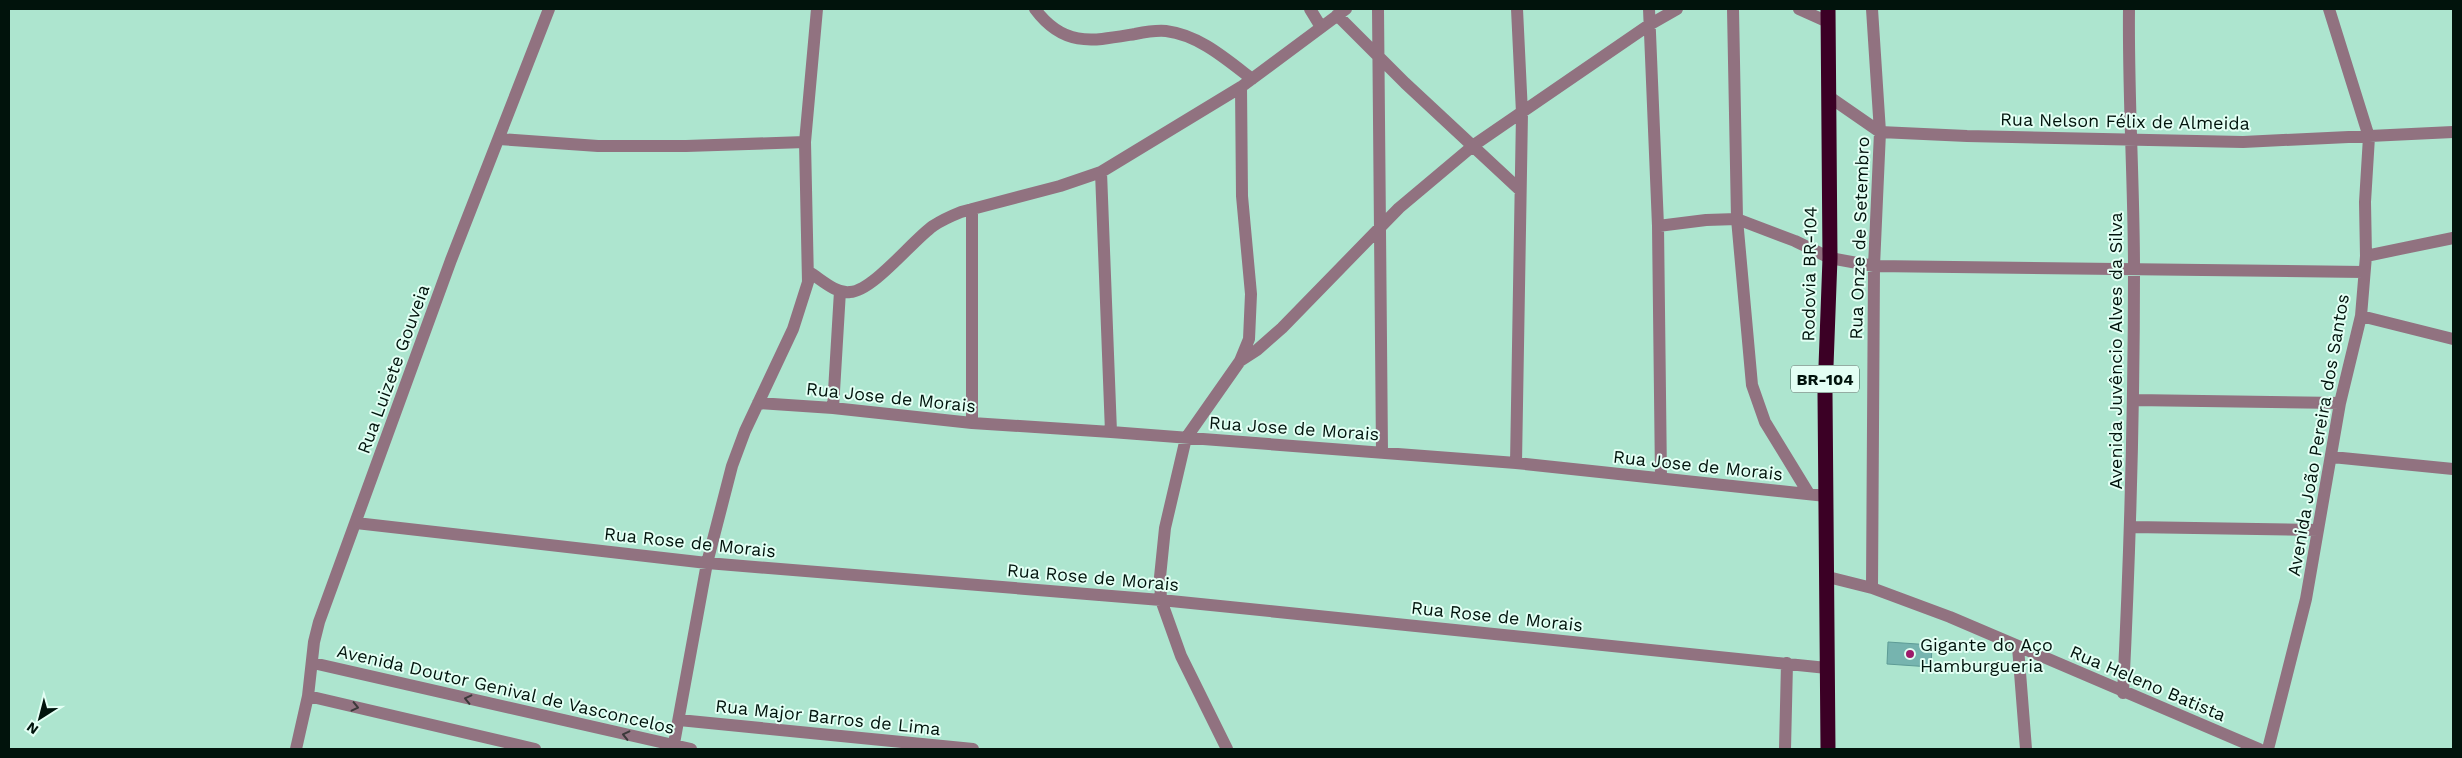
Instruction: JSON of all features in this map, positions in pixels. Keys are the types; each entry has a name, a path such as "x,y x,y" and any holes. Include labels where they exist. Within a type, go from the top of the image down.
{"highway":[{"name":"Rodovia BR-104","path":"1828,15 1830,258 1825,393 1828,749"}],"street":[{"name":"Rua Luizete Gouveia","path":"296,749 308,696 316,632 451,260 549,9"},
{"path":"674,748 707,563 732,466 758,403 801,310 810,272 804,142 816,9"},
{"path":"1035,9 1048,24 1059,32 1084,41 1153,31 1182,34 1206,45 1252,79"},
{"path":"1310,9 1321,27"},
{"path":"1378,9 1382,224 1382,452"},
{"path":"1516,463 1522,113 1517,9"},
{"path":"1649,9 1658,226 1661,478"},
{"path":"1240,361 1275,334 1382,224 1474,145 1649,25 1677,9"},
{"path":"1733,9 1737,219 1752,385 1765,422 1809,494"},
{"path":"1799,9 1828,15"},
{"name":"Rua Onze de Setembro","path":"1872,9 1880,132 1874,266 1872,588"},
{"name":"Avenida Juvêncio Alves da Silva","path":"2123,693 2132,527 2134,400 2134,268 2129,9"},
{"name":"Avenida João Pereira dos Santos","path":"2268,749 2300,623 2332,457 2340,404 2361,316 2366,256 2365,202 2369,137 2329,9"},
{"path":"810,272 840,291 849,293 858,290 883,271 934,225 946,218 972,209 1067,184 1101,172 1241,87 1342,12 1378,57 1520,190"},
{"path":"1227,749 1181,656 1161,600 1160,577 1163,536 1186,438 1240,361 1249,339 1251,312 1242,196 1241,87"},
{"path":"1828,96 1880,132"},
{"name":"Rua Nelson Félix de Almeida","path":"1880,132 1967,136 2131,138 2243,142 2453,132"},
{"path":"498,139 598,146 686,146 804,142"},
{"path":"1101,172 1110,432"},
{"path":"972,209 972,423"},
{"path":"1658,226 1706,220 1737,219 1780,235 1830,258 1874,266 2364,272"},
{"path":"2366,256 2453,238"},
{"path":"833,408 840,291"},
{"path":"2361,316 2453,339"},
{"path":"2134,400 2340,404"},
{"name":"Rua Jose de Morais","path":"758,403 833,408 972,423 1516,463 1826,496"},
{"path":"2332,457 2453,469"},
{"name":"Rua Rose de Morais","path":"356,523 707,563 1161,600 1787,662 1827,668"},
{"path":"2132,527 2318,530"},
{"name":"Rua Heleno Batista","path":"1828,577 1872,588 1950,617 2123,693 2259,749"},
{"path":"2018,647 2026,749"},
{"path":"1785,749 1787,662"},
{"name":"Avenida Doutor Genival de Vasconcelos","path":"313,663 674,748 691,749"},
{"path":"308,696 520,748 535,749"},
{"name":"Rua Major Barros de Lima","path":"679,720 973,749"}],"building":[{"name":"Gigante do Aço Hamburgueria","path":"1888,642 1932,645 1931,667 1887,664"}],"place":[{"name":"Gigante do Aço Hamburgueria","path":"1910,654"}]}
